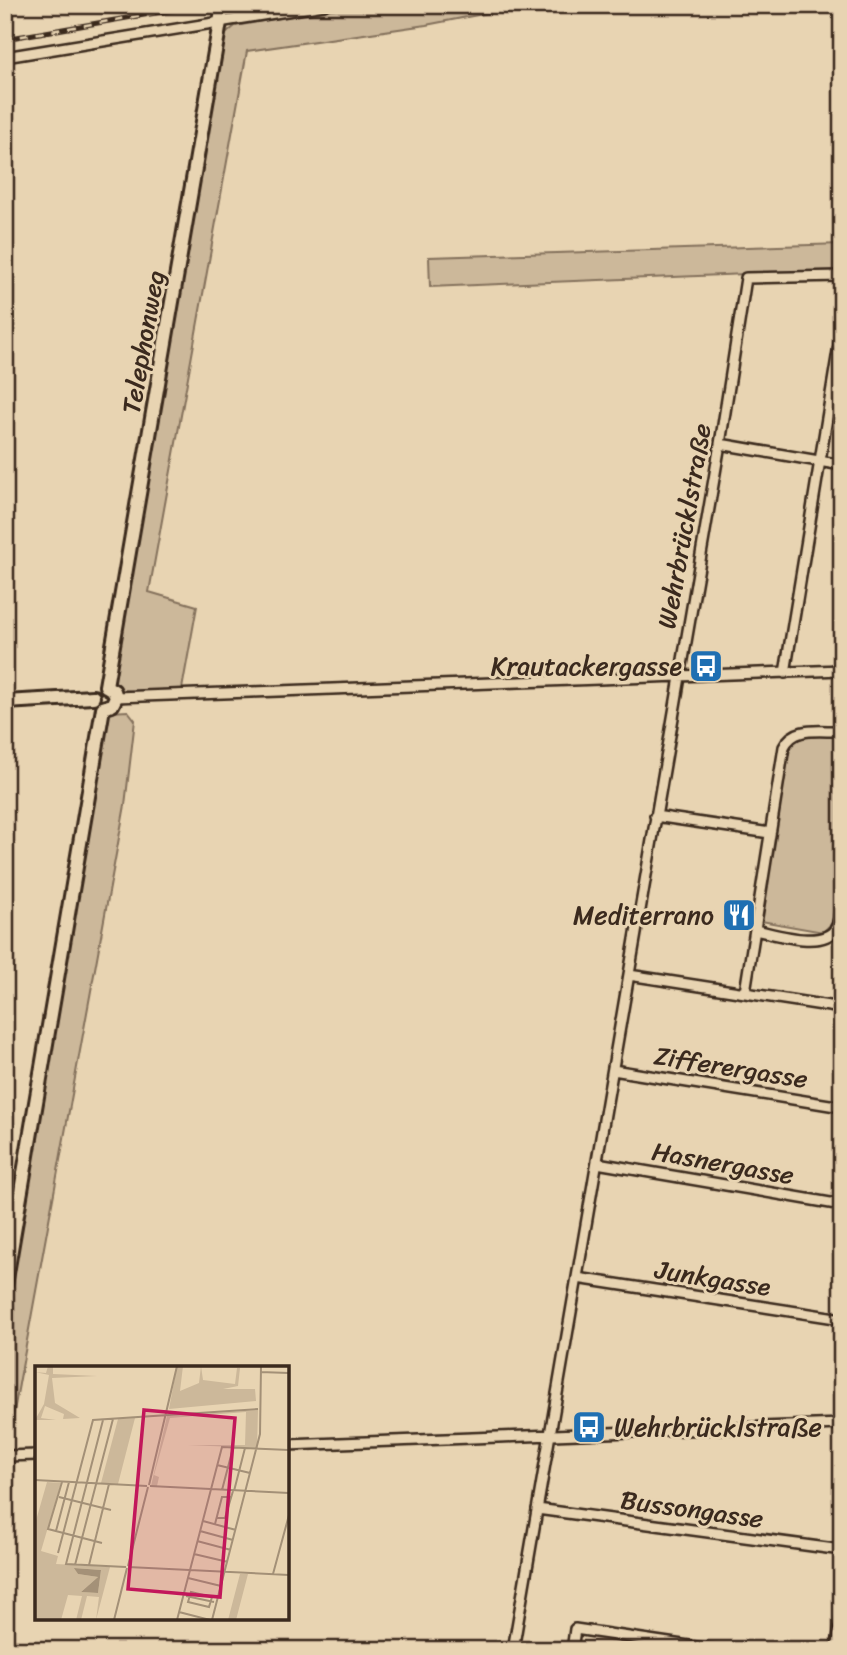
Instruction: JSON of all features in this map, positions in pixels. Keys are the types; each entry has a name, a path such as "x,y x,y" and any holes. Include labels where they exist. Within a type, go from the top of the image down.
{"street":[{"name":"Telephonweg","path":"106,685 223,5"},
{"path":"5,57 324,5"},
{"name":"Wehrbrücklstraße","path":"513,1650 720,444 746,278 842,276"},
{"path":"785,673 842,327"},
{"path":"720,444 842,466"},
{"path":"116,696 842,670"},
{"path":"106,685 116,696 112,705 103,708 96,705 93,697 95,690 106,685"},
{"path":"5,702 93,697"},
{"path":"5,1284 103,708"},
{"path":"746,992 784,747 787,740 798,732 842,731"},
{"path":"655,816 771,833"},
{"path":"755,930 816,941 835,930 842,900"},
{"path":"629,975 842,1008"},
{"name":"Zifferergasse","path":"613,1070 842,1107"},
{"name":"Hasnergasse","path":"597,1163 842,1205"},
{"name":"Junkgasse","path":"577,1279 842,1320"},
{"path":"289,1445 842,1424"},
{"path":"5,1456 35,1455"},
{"name":"Bussongasse","path":"537,1509 842,1550"},
{"path":"836,1650 842,1616"},
{"path":"572,1650 575,1629 675,1647 716,1650"}],"shaded area":[{"path":"354,5 529,5 426,25 247,51 149,592 197,606 182,689 146,692 120,690 113,682 221,38 235,26"},
{"path":"842,244 842,270 430,287 429,257"},
{"path":"128,711 135,720 125,805 8,1444 5,1444 5,1327 106,716 110,712"},
{"path":"842,735 842,865 832,923 823,932 761,921 789,746 797,736"},
{"path":"14,1460 5,1508 5,1461"}],"railway":[{"path":"5,39 202,5"}],"place":[{"name":"Krautackergasse","path":"706,666"},
{"name":"Mediterrano","path":"739,915"},
{"name":"Wehrbrücklstraße","path":"589,1427"}]}
